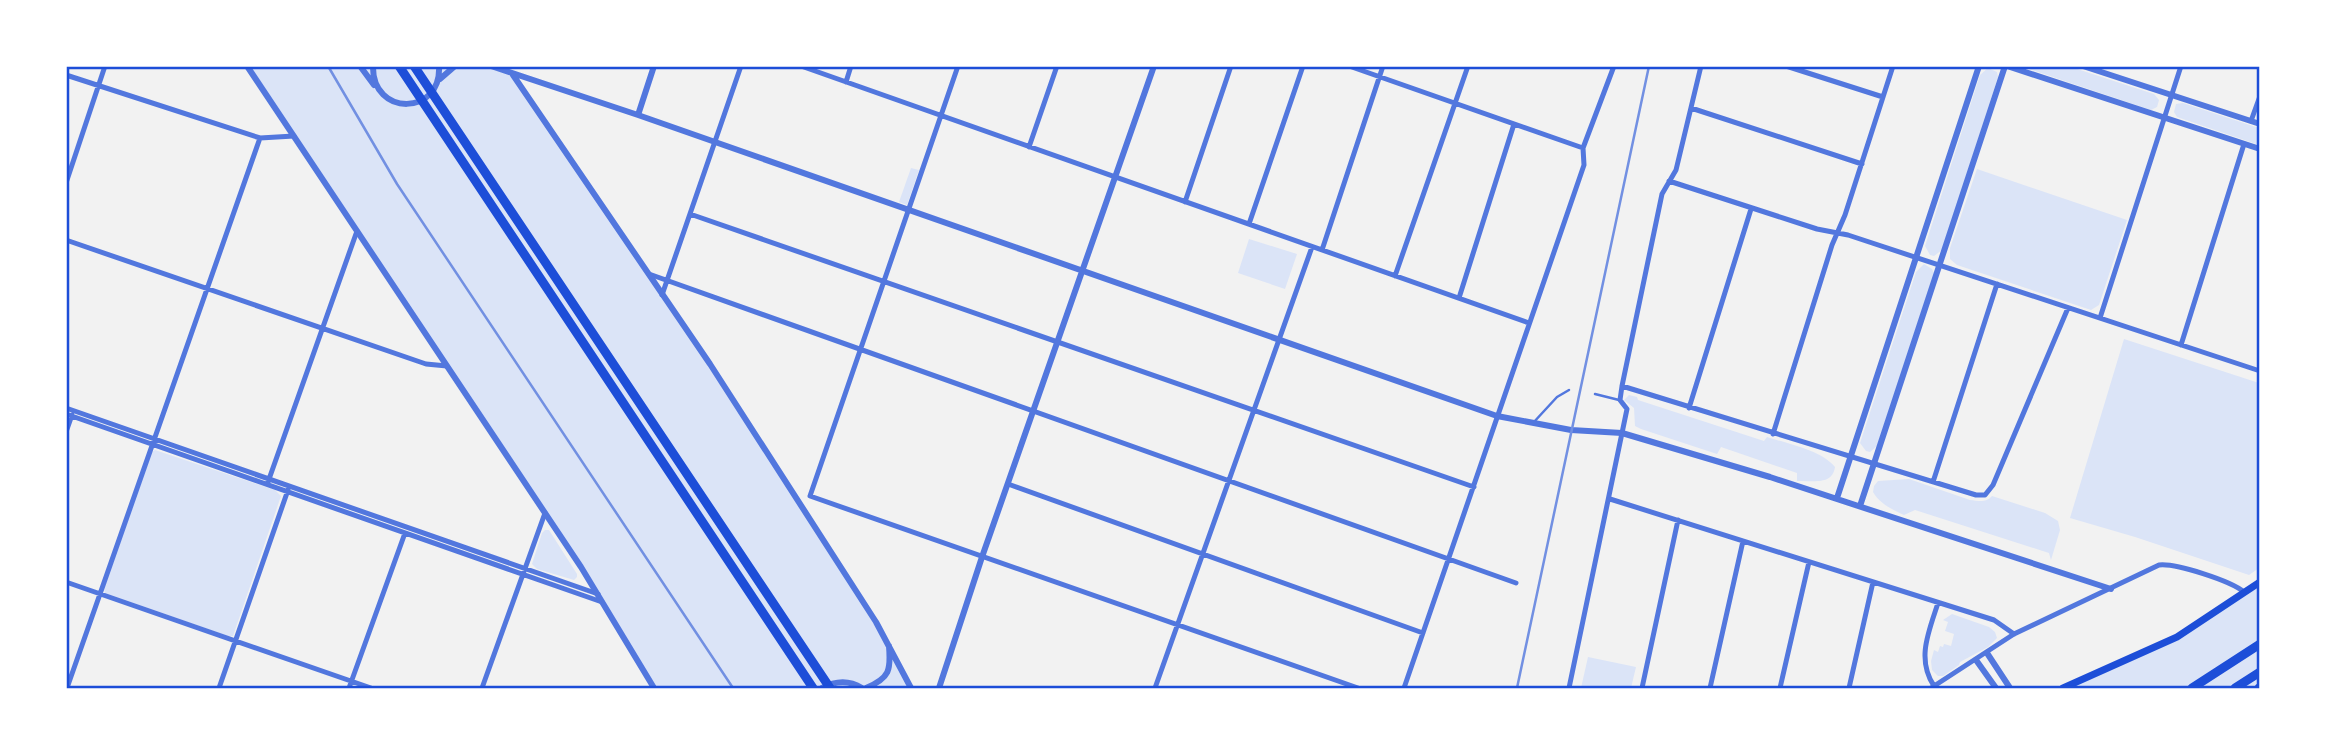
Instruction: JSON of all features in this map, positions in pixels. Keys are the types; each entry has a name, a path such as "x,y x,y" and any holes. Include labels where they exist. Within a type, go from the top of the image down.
{"highway":[{"path":"399,66 813,688"},
{"path":"414,66 827,687"},
{"path":"2240,656 2259,638"},
{"path":"2192,688 2259,644"},
{"path":"2235,688 2259,672"}],"main road":[{"path":"2063,688 2178,637 2259,582"}],"street":[{"path":"66,183 106,66"},
{"path":"247,66 545,513 598,594 654,688"},
{"path":"360,66 384,96 399,104 422,101 431,93 438,80 455,66"},
{"path":"373,66 373,79 378,89"},
{"path":"438,80 439,66"},
{"path":"491,66 1497,416 1571,430 1622,433 1837,498 2111,589"},
{"path":"638,115 654,66"},
{"path":"662,295 741,66"},
{"path":"801,66 1529,323"},
{"path":"846,82 851,66"},
{"path":"810,496 958,66"},
{"path":"1029,147 1057,66"},
{"path":"939,688 1007,484 1154,66"},
{"path":"1185,202 1231,66"},
{"path":"1249,224 1303,66"},
{"path":"1349,66 1583,148"},
{"path":"1322,250 1383,66"},
{"path":"1395,276 1468,66"},
{"path":"1404,688 1584,165 1583,148 1614,66"},
{"path":"1569,688 1627,409 1620,400 1622,386 1662,194 1676,170 1701,66"},
{"path":"1786,66 1883,97"},
{"path":"1773,434 1893,66"},
{"path":"1837,498 1979,66"},
{"path":"1860,506 2006,66 2259,149"},
{"path":"2083,66 2259,124"},
{"path":"2100,318 2181,66"},
{"path":"512,73 798,500 889,644 911,688"},
{"path":"66,75 260,138 293,136"},
{"path":"2251,121 2259,96"},
{"path":"1691,108 1862,164"},
{"path":"1459,298 1514,124"},
{"path":"67,688 260,138"},
{"path":"2181,345 2244,144"},
{"path":"1669,181 1751,209 1917,257 2259,371"},
{"path":"1689,408 1751,209"},
{"path":"690,214 1474,486"},
{"path":"268,482 357,231"},
{"path":"66,240 426,364 447,366"},
{"path":"1155,688 1312,247"},
{"path":"649,274 1516,583"},
{"path":"1933,482 1997,284"},
{"path":"1622,386 1976,495 1985,495 1993,485 2068,308"},
{"path":"66,408 71,414 406,530 603,603"},
{"path":"66,432 71,414"},
{"path":"1007,484 1423,633"},
{"path":"219,688 289,489"},
{"path":"798,500 810,496 1358,688"},
{"path":"1609,499 1994,620 2014,634"},
{"path":"482,688 545,513"},
{"path":"1642,688 1678,520"},
{"path":"350,685 406,530"},
{"path":"1710,688 1743,541"},
{"path":"1780,688 1809,562"},
{"path":"1938,603 1924,654 1926,670 1933,687 2014,634 2152,568 2166,564 2233,585 2244,593"},
{"path":"524,572 598,594"},
{"path":"66,582 236,641 350,685 371,688"},
{"path":"1849,688 1872,582"},
{"path":"827,687 841,682 864,687 882,680 890,666 889,644"},
{"path":"1987,653 2010,688"},
{"path":"1976,660 1996,688"}],"lane":[{"path":"1533,423 1557,397 1569,390"},
{"path":"1595,394 1620,400"}],"shaded area":[{"path":"491,66 511,73 710,364 876,622 911,688 654,688 598,594 247,67"},
{"path":"2023,67 2071,67 2154,94 2159,100 2157,107 2151,110"},
{"path":"1988,68 1997,72 1998,77 1942,250 1934,256 1930,255 1925,246 1980,75"},
{"path":"2183,103 2259,128 2259,145 2177,117 2174,112 2176,104"},
{"path":"911,168 919,170 907,205 899,202"},
{"path":"1977,169 2127,220 2099,305 2091,310 1957,265 1950,259 1950,248"},
{"path":"1249,239 1297,254 1285,289 1238,273"},
{"path":"1924,264 1934,273 1877,446 1870,452 1866,451 1860,443 1916,272"},
{"path":"2124,339 2259,383 2259,568 2249,575 2070,518"},
{"path":"1629,395 1764,441 1767,437 1804,448 1829,461 1835,467 1833,473 1826,480 1797,481 1797,473 1721,447 1717,454 1641,429 1635,426 1634,408 1624,400"},
{"path":"155,450 275,490 281,496 233,636 105,593 104,589 152,452"},
{"path":"1909,479 1970,500 1985,501 1992,496 2045,513 2058,521 2060,530 2051,560 2049,553 1915,510 1904,515 1883,503 1873,492 1878,481"},
{"path":"545,530 549,530 577,574 574,580 537,569 532,564"},
{"path":"2259,582 2259,688 2063,688 2177,637"},
{"path":"1952,614 1989,627 1997,638 1988,647 1960,662 1943,676 1938,676 1932,670 1931,661 1934,650 1938,652 1944,644 1951,646 1954,634 1945,631 1948,622 1943,620"},
{"path":"1588,657 1636,667 1631,688 1581,688"}],"railway":[{"path":"328,66 397,184 733,688"},
{"path":"1517,688 1649,66"}]}
